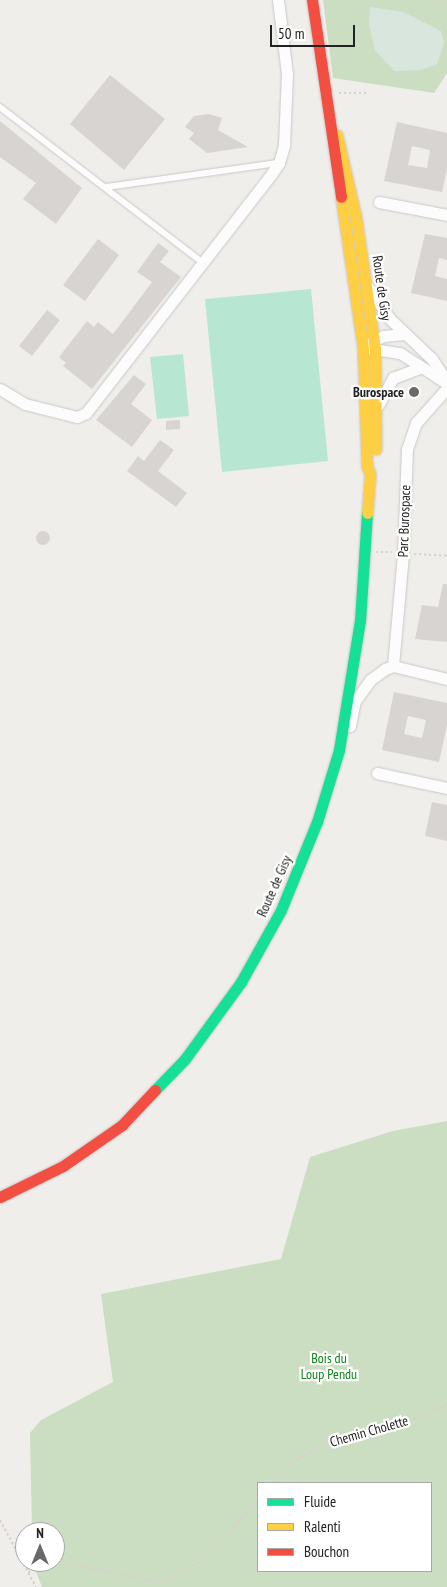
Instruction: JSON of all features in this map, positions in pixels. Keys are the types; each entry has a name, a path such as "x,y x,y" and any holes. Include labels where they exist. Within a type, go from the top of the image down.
{"street":[{"path":"0,389 25,404 77,417 86,413 279,163 284,144 287,74 278,0"},
{"name":"Route de Gisy","path":"312,0 327,93 333,156 370,346 378,408 374,467 370,474"},
{"name":"Route de Gisy","path":"0,1197 63,1166 122,1125 186,1059 241,982 281,910 328,789 339,750 360,621 370,474 367,466 370,346 367,284 351,186 329,109"},
{"path":"379,202 447,215"},
{"path":"367,284 385,314 432,359 447,383"},
{"path":"370,346 405,334"},
{"path":"370,346 400,353 447,383"},
{"path":"378,408 392,378 421,367"},
{"name":"Parc Burospace","path":"393,666 403,553 407,449 416,424 447,388"},
{"path":"328,789 343,755 355,701 374,677 393,666 447,679"},
{"path":"377,773 447,788"}],"lane":[{"path":"0,107 107,187 202,262"},
{"path":"107,187 279,163"}],"path":[{"path":"435,0 447,7"},
{"path":"327,93 366,93"},
{"name":"Chemin Cholette","path":"274,1482 296,1460 336,1438 404,1423 447,1406"},
{"path":"65,1563 162,1582 204,1560 257,1501"},
{"path":"0,1520 15,1547"},
{"path":"29,1572 36,1587"}],"green space":[{"path":"323,0 447,0 447,73 434,93 333,78"},
{"path":"311,289 328,461 222,472 205,299"},
{"path":"183,354 189,416 157,419 150,357"},
{"name":"Bois du Loup Pendu","path":"447,1121 447,1587 42,1587 36,1572 65,1572 65,1522 32,1522 30,1433 41,1420 113,1382 101,1294 281,1259 310,1157 393,1131"}],"shaded area":[{"path":"370,7 403,12 441,31 444,43 437,64 421,70 394,71 375,50 369,25"}],"building":[{"path":"110,75 165,119 124,170 70,124"},
{"path":"209,114 222,118 218,130 248,147 207,153 189,139 194,133 185,127 194,116"},
{"path":"0,121 82,188 56,224 23,199 36,183 0,157"},
{"path":"397,122 447,133 447,169 442,192 384,181","holes":["412,146 430,150 427,168 408,165"]},
{"path":"425,234 447,238 447,260 439,258 435,276 447,279 447,301 411,293"},
{"path":"98,239 119,255 85,301 63,285"},
{"path":"158,243 169,251 160,262 181,277 92,389 63,366 66,363 59,357 87,321 94,327 98,322 113,334 152,282 137,272"},
{"path":"47,310 60,320 32,356 19,346"},
{"path":"134,375 146,384 131,404 152,420 132,447 96,420"},
{"path":"180,420 180,429 166,430 166,421"},
{"path":"160,440 174,450 158,471 187,493 176,507 127,471 138,456 144,461"},
{"path":"43,531 48,533 50,538 48,543 43,545 38,543 36,538 38,533"},
{"path":"443,584 447,584 447,642 415,639 422,605 438,607"},
{"path":"394,692 447,703 447,725 439,762 382,750","holes":["408,716 426,720 422,738 404,734"]},
{"path":"432,802 447,805 447,841 425,836"}],"traffic: fast":[{"path":"155,1090 185,1059 241,982 281,910 317,822 339,750 360,621 367,513"}],"traffic: slow":[{"path":"337,135 356,217 375,349 376,449"},
{"path":"341,197 363,348 367,466 370,474 367,513"}],"traffic: jam":[{"path":"312,0 341,197"},
{"path":"0,1197 63,1166 122,1125 155,1090"}],"place":[{"name":"Burospace","path":"414,392"}]}
